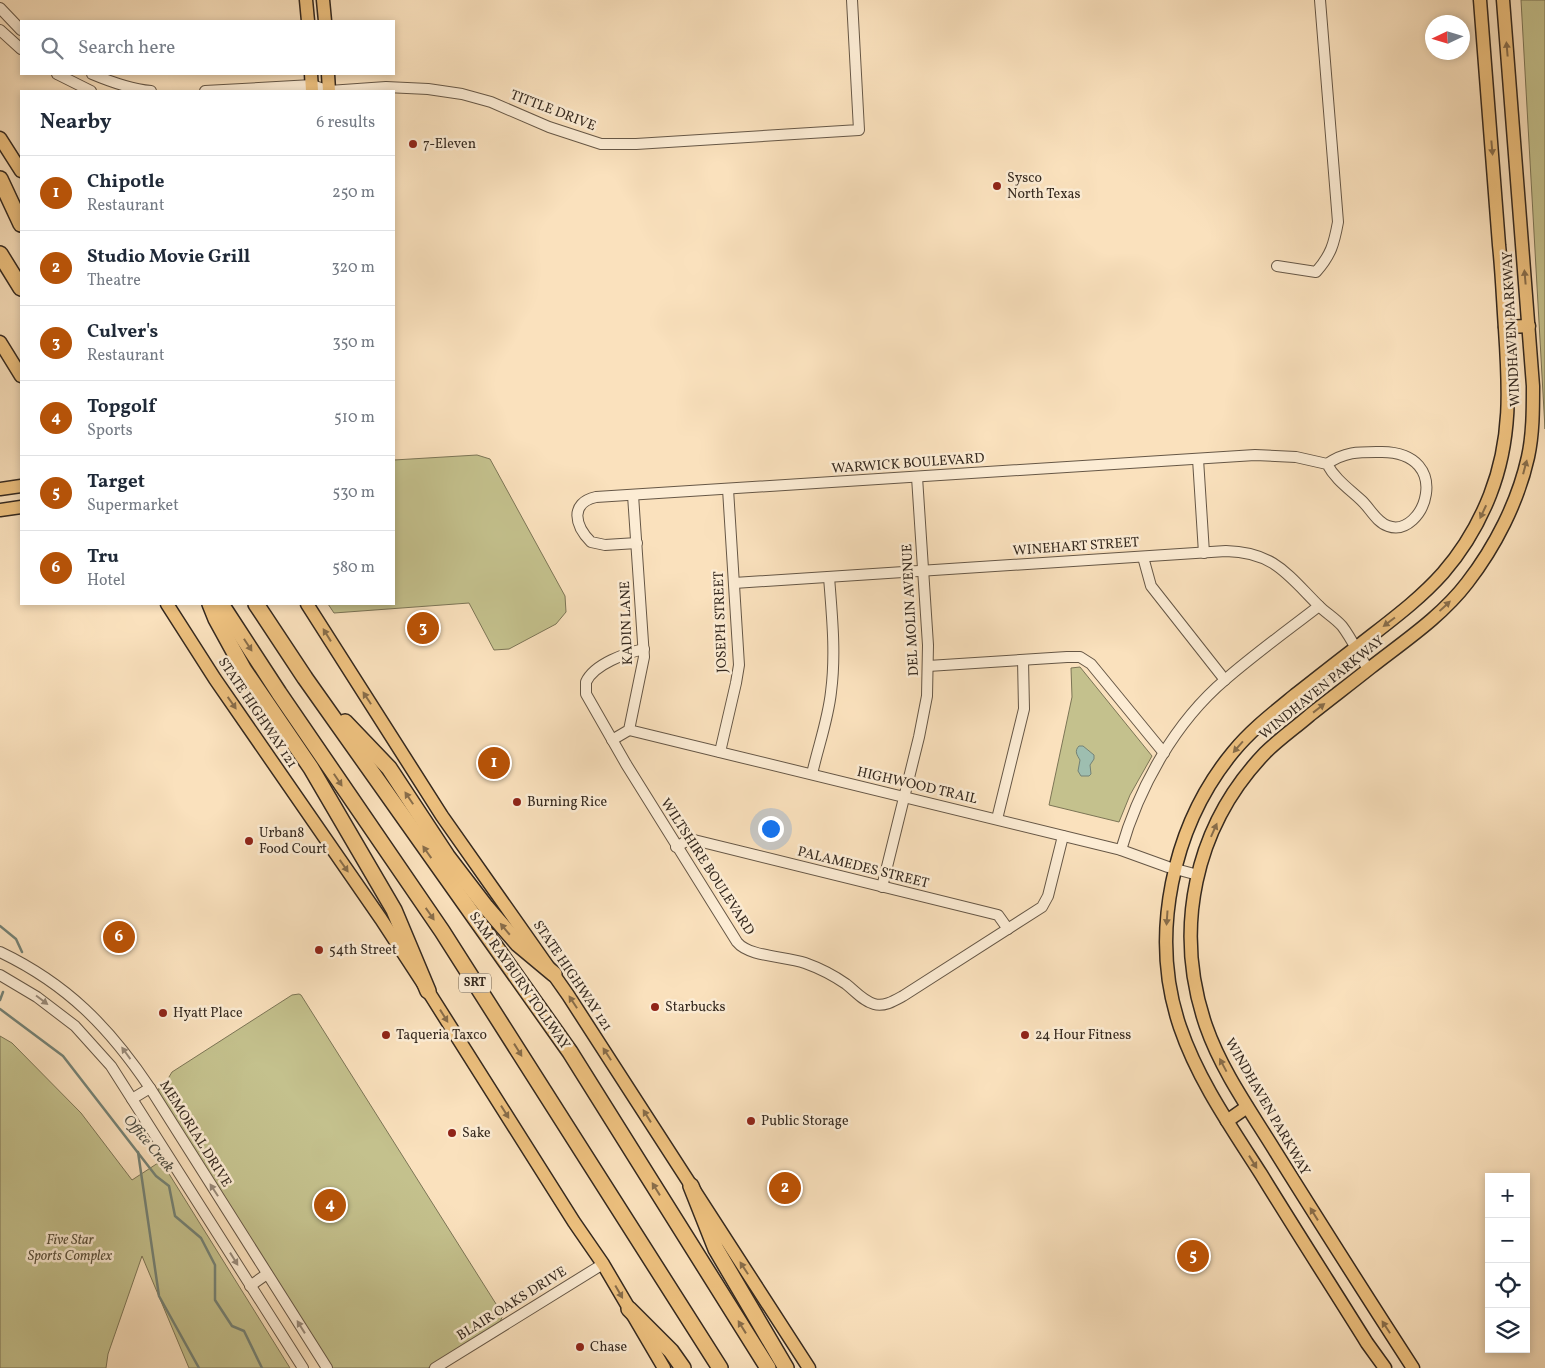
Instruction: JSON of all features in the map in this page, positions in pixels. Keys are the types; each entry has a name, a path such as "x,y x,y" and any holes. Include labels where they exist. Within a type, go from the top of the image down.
{"highway":[{"path":"0,179 20,222"},
{"path":"0,200 20,232"},
{"path":"0,254 20,286"},
{"path":"210,605 244,670 311,768 394,910 428,991"},
{"name":"SRT","path":"222,605 279,693 442,931 720,1368"},
{"name":"SAM RAYBURN TOLLWAY","path":"257,605 305,678 570,1052 768,1368"},
{"path":"305,678 389,768 447,856 499,922 518,944 554,974"},
{"path":"691,1186 716,1249 786,1368"},
{"path":"629,1309 671,1351 683,1368"}],"main road":[{"path":"306,0 308,20"},
{"path":"323,0 325,20"},
{"name":"WINDHAVEN PARKWAY","path":"1384,1368 1227,1121 1196,1065 1180,1027 1172,997 1166,926 1170,891 1175,870 1197,812 1217,774 1253,731 1355,648 1398,616 1444,572 1462,550 1483,512 1496,479 1507,427 1509,388 1480,0"},
{"name":"WINDHAVEN PARKWAY","path":"1413,1368 1247,1107 1214,1047 1205,1025 1196,993 1190,954 1191,910 1198,875 1206,849 1218,821 1233,795 1262,756 1284,736 1426,624 1468,583 1504,525 1520,485 1530,442 1533,386 1503,0"},
{"path":"328,75 329,90"},
{"path":"1488,100 1511,98"},
{"path":"0,138 20,168"},
{"path":"1505,327 1529,326"},
{"path":"0,342 20,374"},
{"path":"0,489 20,486"},
{"path":"0,510 20,507"},
{"name":"STATE HIGHWAY 121","path":"168,605 215,679 381,919 428,991 569,1214 603,1264 664,1368"},
{"name":"STATE HIGHWAY 121","path":"308,605 442,816 554,974 809,1368"},
{"path":"1227,1121 1247,1107"},
{"path":"1320,1268 1340,1255"}],"street":[{"name":"TITTLE DRIVE","path":"349,90 410,87 462,94 491,102 549,127 602,144 859,130 852,0"},
{"path":"1277,266 1316,272 1327,260 1334,244 1338,222 1320,0"},
{"path":"0,8 20,29"},
{"path":"0,30 20,48"},
{"path":"59,75 89,90"},
{"path":"94,75 136,90"},
{"path":"218,90 312,83 327,90"},
{"path":"1389,452 1402,455 1414,462 1422,471 1427,486 1425,500 1416,515 1407,524 1396,528 1387,526 1381,523 1363,502 1333,475 1327,464 1346,453 1389,452"},
{"name":"WARWICK BOULEVARD","path":"637,543 605,546 595,544 585,534 578,521 577,514 580,505 589,498 1198,458 1276,455 1296,457 1327,464"},
{"path":"1198,458 1204,553"},
{"name":"DEL MOLIN AVENUE","path":"882,886 924,711 928,666 917,477"},
{"name":"JOSEPH STREET","path":"720,752 739,664 728,489"},
{"name":"KADIN LANE","path":"628,730 644,665 634,495"},
{"name":"WINEHART STREET","path":"734,583 1242,552 1264,559 1291,576 1319,606 1340,624 1350,637 1368,669"},
{"path":"1143,557 1151,586 1225,680"},
{"path":"812,774 830,703 833,677 833,644 828,577"},
{"path":"1121,850 1139,798 1164,753 1187,720 1225,680 1319,606"},
{"name":"WILTSHIRE BOULEVARD","path":"644,649 625,653 593,672 586,680 585,687 588,697 676,847 740,947 749,952 782,957 814,967 835,978 872,1004 884,1004 896,1000 1040,909 1046,902 1062,836"},
{"path":"928,666 1075,657 1086,660 1164,753"},
{"path":"997,819 1024,709 1023,660"},
{"path":"612,740 628,730"},
{"name":"HIGHWOOD TRAIL","path":"628,730 1121,850 1175,870 1198,875"},
{"name":"PALAMEDES STREET","path":"676,847 690,839 882,886 998,915 1008,929"},
{"name":"MEMORIAL DRIVE","path":"1,954 57,985 88,1012 122,1048 150,1088 327,1368"},
{"path":"0,975 37,996 75,1026 111,1066 303,1368"},
{"path":"132,1099 150,1088"},
{"name":"BLAIR OAKS DRIVE","path":"435,1368 603,1264"},
{"path":"250,1286 267,1274"}],"green space":[{"path":"1521,0 1545,0 1545,429"},
{"path":"477,455 490,459 565,596 566,612 556,624 509,649 494,650 469,603 334,613 329,605 395,605 395,460"},
{"path":"1080,667 1152,756 1130,795 1119,822 1049,805 1072,697 1071,668"},
{"path":"299,994 503,1315 500,1322 428,1368 330,1368 158,1094 159,1088 166,1082 172,1072 292,995"},
{"name":"Five Star Sports Complex","path":"0,1036 12,1043 81,1113 132,1180 161,1161 290,1368 189,1368 142,1256 108,1354 106,1368 0,1368"}],"shaded area":[{"path":"1079,746 1083,746 1094,755 1090,765 1091,774 1089,776 1081,776 1078,771 1080,760 1076,751"}],"waterway":[{"path":"0,926 16,939 22,952"},
{"path":"0,1000 3,992"},
{"name":"Office Creek","path":"0,1009 63,1056 156,1176 169,1186 175,1216 201,1238 215,1265 215,1300 232,1326 244,1331 262,1368"},
{"path":"138,1152 159,1296 199,1368"}],"place":[{"name":"7-Eleven","path":"413,144"},
{"name":"Sysco North Texas","path":"997,186"},
{"name":"Culver's","path":"423,628"},
{"name":"Chipotle","path":"494,763"},
{"name":"Burning Rice","path":"517,802"},
{"name":"Urban8 Food Court","path":"249,841"},
{"name":"Tru","path":"119,937"},
{"name":"54th Street","path":"319,950"},
{"name":"Starbucks","path":"655,1007"},
{"name":"Hyatt Place","path":"163,1013"},
{"name":"Taqueria Taxco","path":"386,1035"},
{"name":"24 Hour Fitness","path":"1025,1035"},
{"name":"Public Storage","path":"751,1121"},
{"name":"Sake","path":"452,1133"},
{"name":"Studio Movie Grill","path":"785,1188"},
{"name":"Topgolf","path":"330,1205"},
{"name":"Target","path":"1193,1256"},
{"name":"Chase","path":"580,1347"}]}
